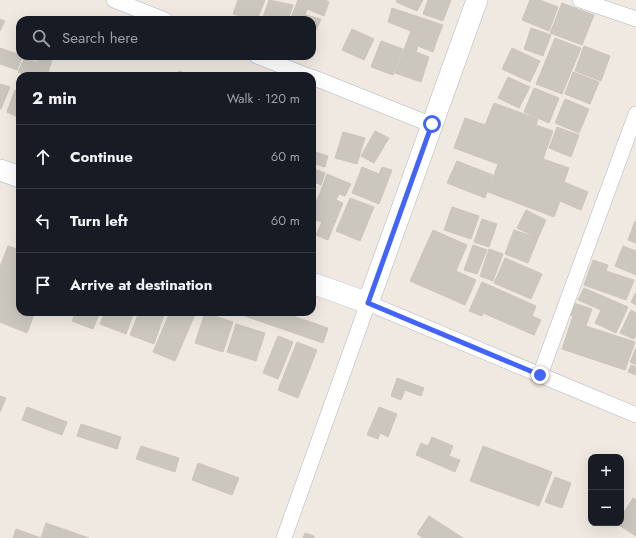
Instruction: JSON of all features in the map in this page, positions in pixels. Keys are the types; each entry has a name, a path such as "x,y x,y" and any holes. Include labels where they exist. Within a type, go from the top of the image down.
{"street":[{"path":"115,0 156,16"},
{"path":"284,538 477,0"},
{"path":"580,0 636,19"},
{"path":"267,60 298,72"},
{"path":"316,79 432,124"},
{"path":"540,375 636,114"},
{"path":"0,170 16,176"},
{"path":"316,284 368,303 636,416"}],"building":[{"path":"238,0 265,0 259,16 241,16 233,14"},
{"path":"269,0 293,5 289,16 263,16"},
{"path":"298,0 325,0 329,2 324,16 307,9 305,15 309,16 292,16"},
{"path":"397,0 423,0 417,11 396,2"},
{"path":"428,0 451,0 443,21 423,14"},
{"path":"530,0 540,0 558,7 549,31 522,20"},
{"path":"562,3 594,15 582,45 550,33"},
{"path":"392,8 416,16 411,31 388,22"},
{"path":"416,16 443,25 437,40 411,31"},
{"path":"316,18 321,19 316,30"},
{"path":"0,19 5,21 0,31"},
{"path":"531,28 551,35 543,56 524,49"},
{"path":"352,29 374,39 364,60 342,50"},
{"path":"411,31 437,40 433,52 418,46 416,52 429,57 421,82 395,73"},
{"path":"555,38 581,48 562,94 536,84"},
{"path":"381,41 403,49 393,75 371,67"},
{"path":"584,46 610,56 601,81 575,71"},
{"path":"0,48 16,54 16,60 21,60 17,70 0,64"},
{"path":"512,48 540,61 530,82 502,69"},
{"path":"24,60 39,62 35,60 52,60 48,72 18,72"},
{"path":"573,72 599,82 590,104 565,94"},
{"path":"508,77 530,87 519,108 498,98"},
{"path":"0,84 10,87 1,109 0,109"},
{"path":"534,88 559,98 549,123 524,112"},
{"path":"15,90 16,116 7,112"},
{"path":"565,99 589,109 579,133 555,123"},
{"path":"494,103 538,119 536,125 553,131 543,159 569,168 564,182 588,192 581,210 560,201 554,217 488,192 498,164 454,148 465,118 485,125"},
{"path":"557,127 579,135 571,157 549,148"},
{"path":"375,131 389,138 374,163 361,156"},
{"path":"343,132 365,138 357,164 335,158"},
{"path":"316,152 328,156 325,167 316,164"},
{"path":"457,161 493,175 485,198 447,183"},
{"path":"362,167 379,174 382,167 392,170 379,204 352,193"},
{"path":"316,170 325,173 321,185 316,183"},
{"path":"327,174 351,184 345,196 339,194 336,200 320,193"},
{"path":"320,193 343,203 328,240 316,235 322,222 316,220 316,202"},
{"path":"350,198 374,207 360,241 336,231"},
{"path":"452,207 479,216 471,239 444,230"},
{"path":"526,210 546,220 538,238 517,228"},
{"path":"482,219 497,224 489,247 474,242"},
{"path":"635,221 636,222 636,243 628,240"},
{"path":"433,230 467,245 456,271 476,280 465,305 410,281"},
{"path":"514,230 538,238 528,263 505,254"},
{"path":"473,245 487,250 477,274 464,270"},
{"path":"8,246 16,249 16,316 33,316 27,333 0,322 0,267"},
{"path":"623,246 636,251 636,275 615,266"},
{"path":"489,249 503,254 493,281 480,276"},
{"path":"505,258 542,274 531,299 494,283"},
{"path":"593,260 608,265 606,271 634,280 626,300 584,285"},
{"path":"482,282 536,306 532,316 541,320 534,335 483,313 482,316 469,311"},
{"path":"584,288 628,307 616,333 595,323 601,310 578,300"},
{"path":"636,292 636,305 631,302"},
{"path":"574,303 592,309 586,326 635,342 625,370 562,349 573,316 570,315"},
{"path":"631,310 636,313 636,335 634,339 620,333"},
{"path":"74,316 98,316 93,329 72,321"},
{"path":"103,316 133,316 126,334 100,324"},
{"path":"137,316 164,316 154,344 130,335"},
{"path":"168,316 194,316 175,361 153,352"},
{"path":"204,316 214,316 233,322 223,352 195,343"},
{"path":"245,316 293,316 328,328 323,343"},
{"path":"236,324 265,333 256,361 227,352"},
{"path":"278,336 293,342 278,379 263,373"},
{"path":"297,342 317,350 298,398 278,390"},
{"path":"636,348 636,365 630,362"},
{"path":"631,365 636,367 636,375 628,372"},
{"path":"397,378 424,388 421,396 405,390 401,400 391,396"},
{"path":"0,396 6,398 0,412"},
{"path":"27,407 67,422 62,435 22,420"},
{"path":"379,407 397,414 388,437 380,433 378,439 367,435"},
{"path":"81,424 121,437 117,449 77,436"},
{"path":"432,437 453,446 449,456 460,460 455,472 416,455 421,443 428,446"},
{"path":"141,446 179,458 175,472 136,459"},
{"path":"483,446 552,472 539,506 470,481"},
{"path":"198,463 239,478 232,495 192,480"},
{"path":"555,477 571,483 562,508 545,502"},
{"path":"633,498 636,500 636,536 620,526 624,526 624,512"},
{"path":"429,516 463,538 423,538 417,534"},
{"path":"46,523 89,538 41,538"},
{"path":"16,529 41,538 13,538"},
{"path":"305,533 314,536 314,538 303,538"}],"route":[{"path":"432,124 368,303 540,375"}]}
